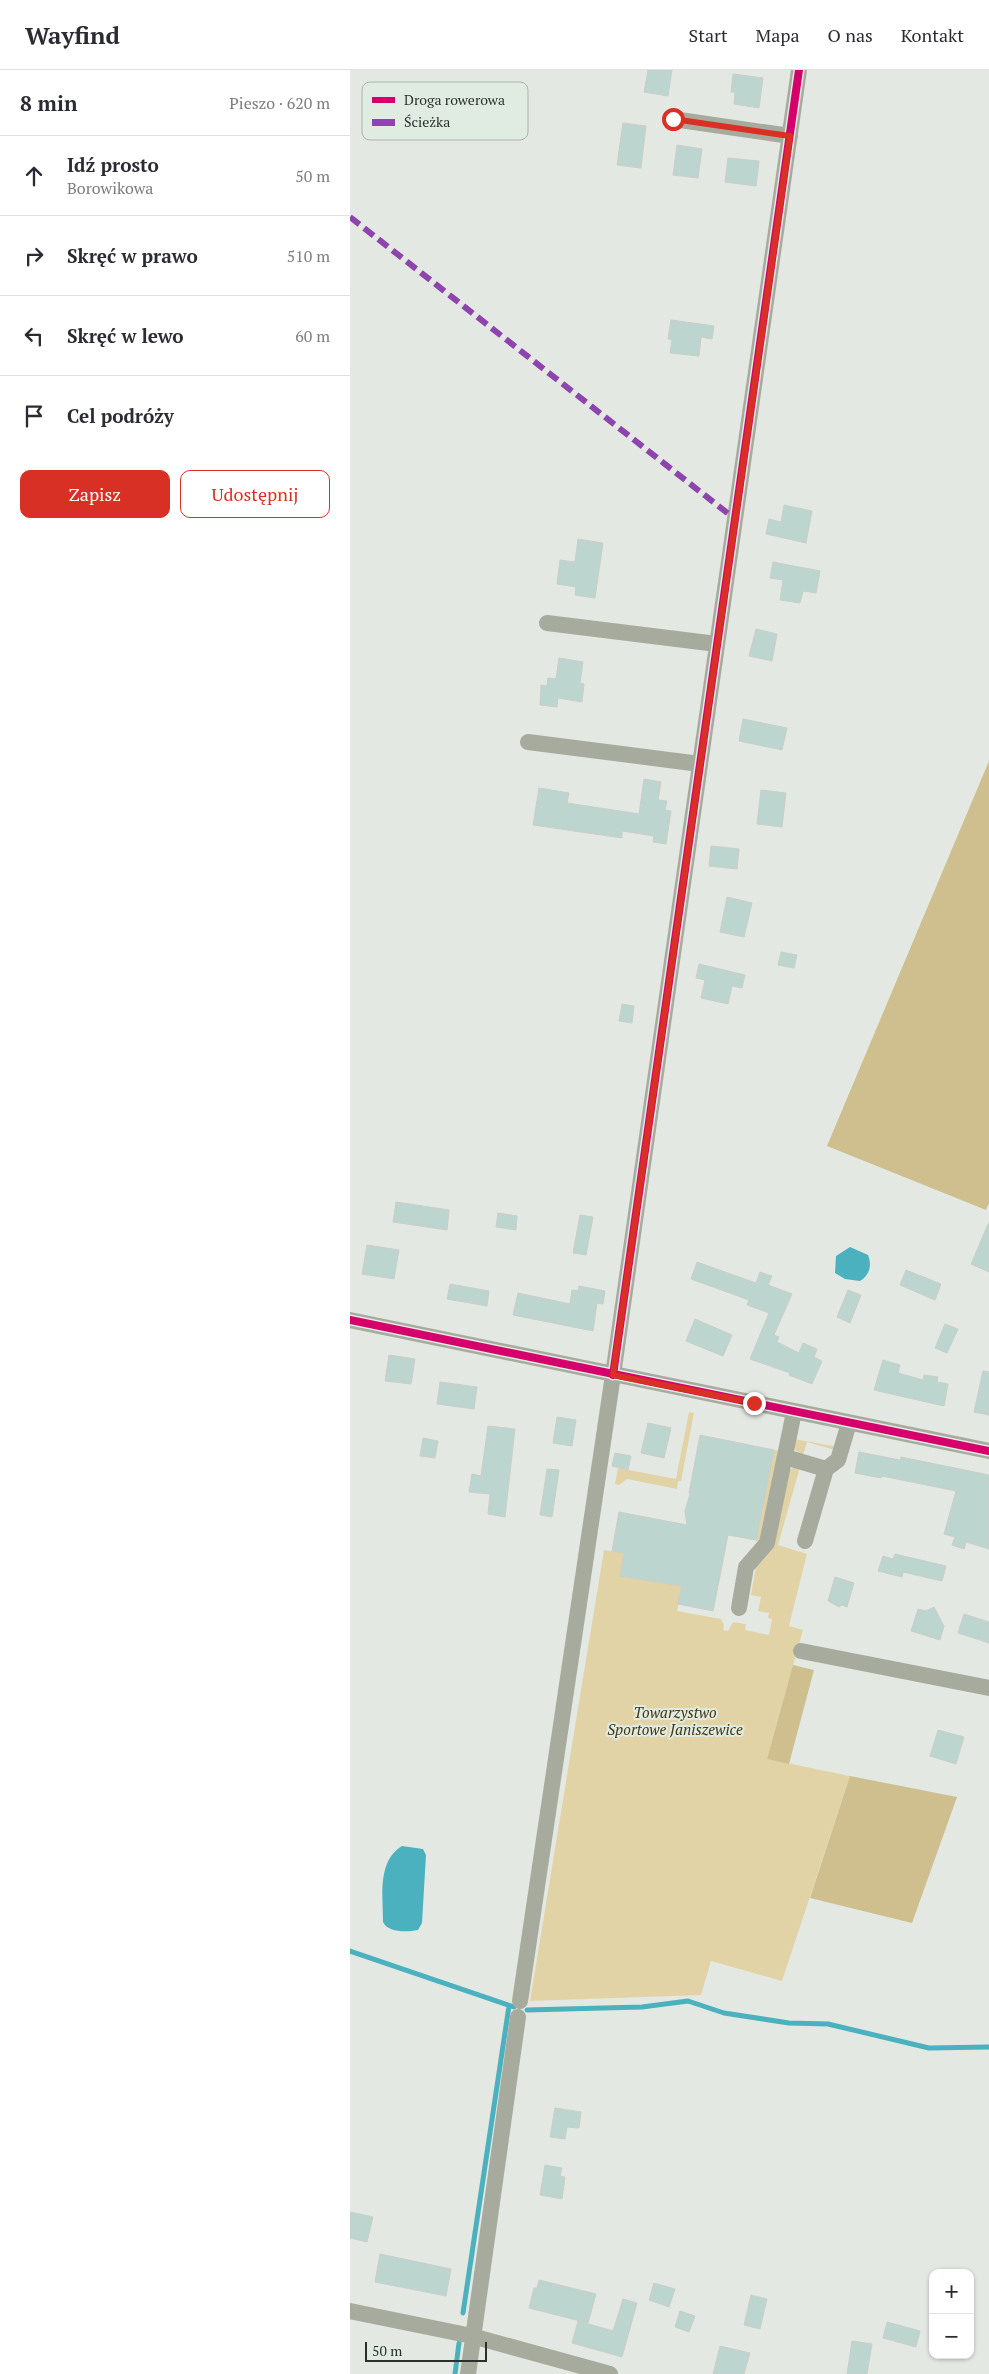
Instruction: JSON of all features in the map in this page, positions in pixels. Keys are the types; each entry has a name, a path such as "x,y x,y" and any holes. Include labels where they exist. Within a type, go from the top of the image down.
{"street":[{"path":"468,2374 799,70"},
{"path":"673,119 790,136"},
{"path":"547,623 717,644"},
{"path":"528,742 700,764"},
{"path":"350,1320 989,1451"},
{"path":"739,1608 746,1567 768,1543 794,1412"},
{"path":"806,1541 826,1469 838,1460 849,1423"},
{"path":"785,1457 826,1469"},
{"path":"801,1651 989,1688"},
{"path":"350,2311 472,2336 610,2374"}],"green space":[{"path":"689,1412 694,1413 681,1481 678,1481 677,1489 627,1479 619,1485 615,1484 618,1468 676,1479"},
{"path":"794,1439 839,1447 838,1451 807,1442 803,1455 795,1450"},
{"path":"774,1450 782,1452 762,1542 756,1541"},
{"name":"Towarzystwo Sportowe Janiszewice","path":"795,1467 800,1467 778,1545 807,1554 789,1626 803,1630 767,1759 850,1776 782,1981 711,1961 701,1995 530,2001 604,1550 624,1553 620,1576 682,1586 677,1611 721,1619 724,1625 723,1630 728,1631 733,1622 746,1624 745,1630 769,1635 772,1619 768,1618 769,1613 758,1611 761,1597 751,1595 756,1566 788,1471"}],"shaded area":[{"path":"989,761 989,1203 986,1210 827,1146"},
{"path":"793,1665 814,1670 789,1764 767,1759"},
{"path":"850,1776 957,1797 912,1923 810,1898"}],"water":[{"path":"850,1247 868,1255 870,1266 868,1273 860,1281 845,1279 835,1273 836,1256"},
{"path":"402,1846 423,1849 426,1855 422,1923 418,1930 393,1930 385,1926 383,1922 382,1891 385,1870 388,1861"}],"building":[{"path":"648,70 672,70 668,96 644,92"},
{"path":"733,74 763,78 759,108 734,104 735,92 731,92"},
{"path":"623,123 646,126 641,168 617,165"},
{"path":"677,145 702,149 698,178 673,175"},
{"path":"728,158 759,161 756,186 725,182"},
{"path":"671,320 714,326 712,339 701,337 699,356 670,353 672,340 668,339"},
{"path":"784,505 812,511 806,543 766,534 769,519 781,522"},
{"path":"578,539 603,543 595,598 575,595 576,587 557,584 560,560 575,562"},
{"path":"773,562 820,571 816,593 803,591 800,603 780,600 783,580 770,578"},
{"path":"756,629 777,634 772,661 749,656"},
{"path":"559,658 583,662 580,683 584,684 582,702 558,698 557,707 540,705 541,685 547,686 548,678 556,679"},
{"path":"743,719 787,728 782,750 739,741"},
{"path":"644,779 661,782 658,800 667,801 665,810 671,811 666,844 653,842 654,836 622,831 622,838 533,825 539,788 569,793 567,803 639,814"},
{"path":"761,790 786,793 782,827 757,824"},
{"path":"711,846 739,849 737,869 709,866"},
{"path":"727,897 752,903 744,937 720,932"},
{"path":"781,952 797,955 794,968 778,965"},
{"path":"699,964 745,975 742,988 732,986 728,1004 701,998 705,980 696,978"},
{"path":"622,1004 634,1006 632,1023 619,1021"},
{"path":"396,1202 449,1210 447,1230 393,1222"},
{"path":"498,1213 517,1216 516,1230 496,1227"},
{"path":"580,1215 593,1217 586,1255 573,1253"},
{"path":"989,1222 989,1272 971,1264"},
{"path":"367,1245 399,1250 394,1279 362,1274"},
{"path":"697,1262 756,1283 760,1272 772,1276 768,1285 792,1294 774,1335 779,1337 777,1342 799,1353 803,1343 817,1349 814,1357 822,1361 812,1384 789,1375 790,1373 750,1359 769,1313 747,1305 749,1300 691,1279"},
{"path":"906,1270 941,1284 935,1300 900,1285"},
{"path":"450,1284 489,1291 487,1306 447,1299"},
{"path":"579,1286 605,1291 603,1304 597,1303 593,1331 513,1315 518,1293 570,1304 572,1290 578,1291"},
{"path":"848,1290 861,1295 850,1323 837,1317"},
{"path":"695,1319 732,1335 723,1356 686,1341"},
{"path":"945,1324 958,1329 947,1353 935,1348"},
{"path":"389,1355 415,1359 411,1384 385,1381"},
{"path":"883,1360 900,1365 898,1373 923,1380 924,1375 938,1377 937,1382 948,1384 944,1406 874,1390"},
{"path":"983,1371 989,1372 989,1415 974,1412"},
{"path":"440,1382 477,1387 474,1409 437,1404"},
{"path":"557,1417 576,1420 572,1446 553,1443"},
{"path":"648,1423 671,1428 664,1458 641,1453"},
{"path":"488,1426 515,1429 505,1517 488,1514 490,1494 469,1492 472,1474 481,1476"},
{"path":"700,1435 774,1450 756,1540 728,1535 713,1611 678,1604 682,1586 620,1576 624,1553 612,1551 619,1512 687,1525 685,1511 690,1494"},
{"path":"423,1438 438,1441 435,1458 420,1456"},
{"path":"859,1452 900,1460 901,1457 989,1475 989,1549 966,1542 964,1549 952,1545 955,1537 944,1534 956,1491 882,1476 881,1478 855,1473"},
{"path":"615,1453 631,1456 628,1470 612,1466"},
{"path":"547,1469 559,1470 552,1517 540,1515"},
{"path":"895,1554 946,1566 942,1581 903,1572 902,1577 878,1571 883,1556 893,1559"},
{"path":"835,1577 854,1583 847,1607 842,1605 839,1607 828,1601"},
{"path":"934,1607 944,1626 940,1640 911,1631 918,1609 926,1611"},
{"path":"964,1614 989,1622 989,1643 958,1633"},
{"path":"938,1730 964,1737 956,1764 930,1756"},
{"path":"555,2108 581,2112 579,2128 567,2127 565,2139 550,2137"},
{"path":"545,2165 562,2168 560,2176 565,2177 562,2199 540,2195"},
{"path":"350,2212 373,2217 367,2242 350,2238"},
{"path":"380,2254 451,2269 446,2296 375,2282"},
{"path":"539,2280 596,2294 588,2323 529,2308 534,2288 537,2288"},
{"path":"654,2283 675,2289 669,2307 649,2300"},
{"path":"751,2295 767,2299 760,2329 744,2325"},
{"path":"623,2299 637,2303 622,2357 572,2343 578,2321 613,2331"},
{"path":"680,2311 695,2316 689,2332 675,2327"},
{"path":"887,2322 920,2331 916,2347 883,2338"},
{"path":"852,2341 872,2344 867,2374 847,2374"},
{"path":"720,2346 750,2353 744,2374 713,2374"}],"waterway":[{"path":"350,1951 514,2007"},
{"path":"527,2010 642,2007 688,2001 724,2013 789,2023 828,2024 929,2048 989,2047"},
{"path":"463,2313 509,2006"},
{"path":"455,2374 459,2343"}],"marked path":[{"path":"350,217 735,519"}],"cycle path":[{"path":"613,1375 799,70"},
{"path":"350,1320 989,1451"}],"route":[{"path":"673,119 790,136 613,1375 754,1403"}]}
